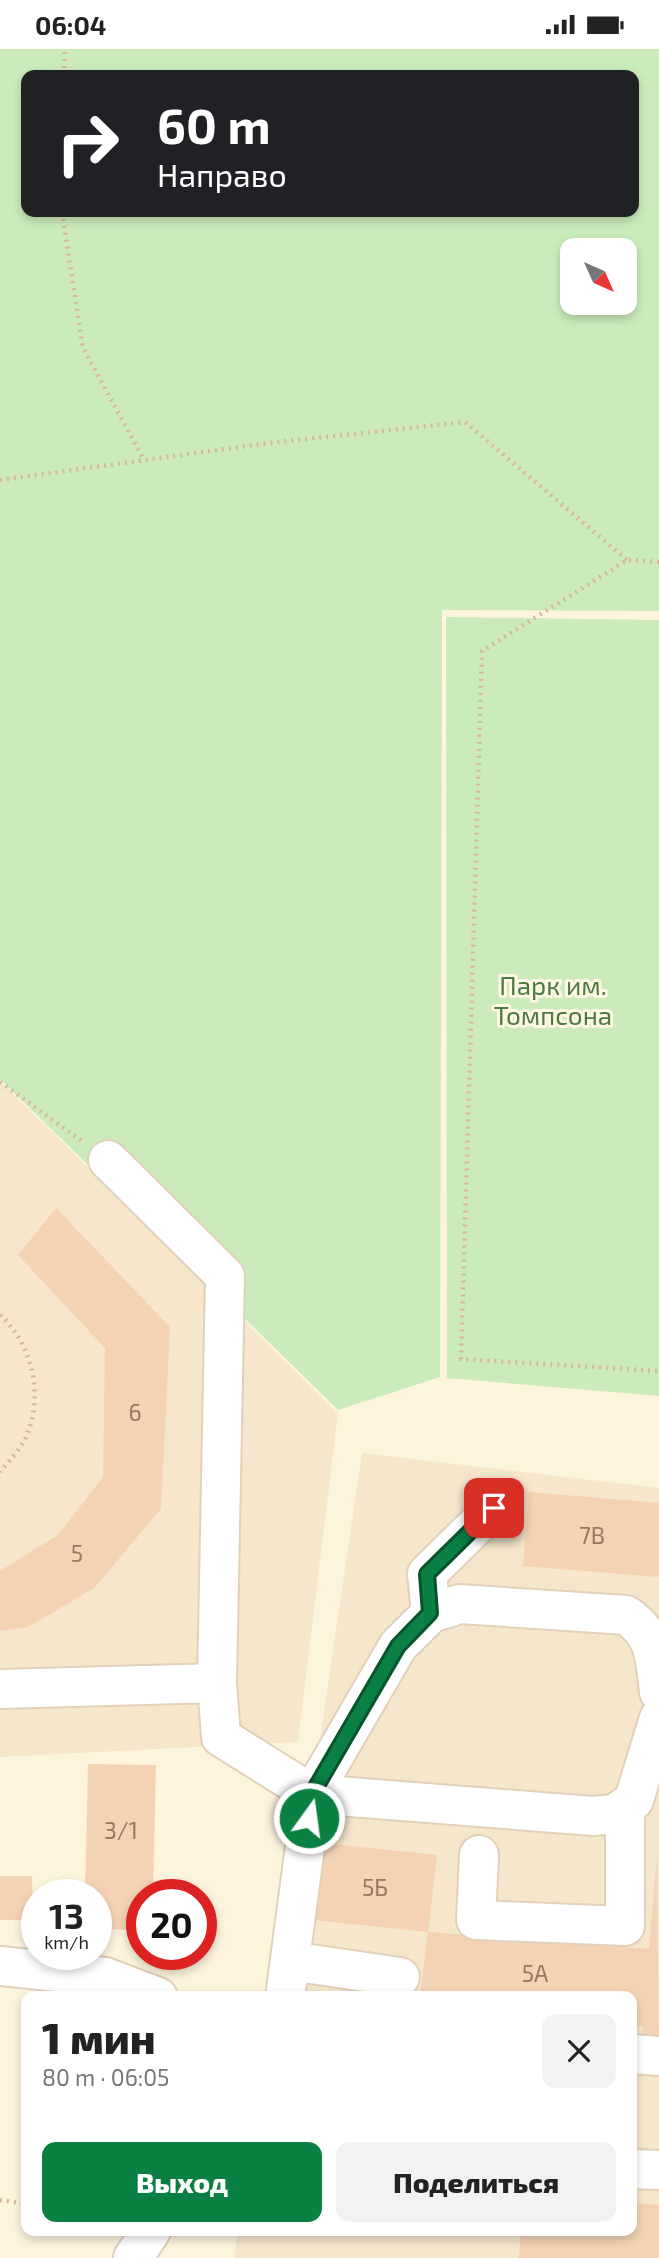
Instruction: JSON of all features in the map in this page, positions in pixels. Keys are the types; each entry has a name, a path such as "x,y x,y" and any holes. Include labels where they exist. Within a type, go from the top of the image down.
{"street":[{"path":"108,1160 225,1276 217,1683 222,1737 312,1794 593,1816 615,1814 634,1800 659,1719"},
{"path":"430,1613 427,1574 494,1508"},
{"path":"400,1977 288,1979 312,1794 398,1646 430,1613 460,1604 626,1615 642,1626 654,1648 659,1692"},
{"path":"0,1689 217,1683"},
{"path":"479,1855 476,1920 625,1926 625,1807"},
{"path":"0,1966 105,1977 142,1991"},
{"path":"637,2054 659,2056"},
{"path":"637,2169 659,2170"},
{"path":"133,2258 148,2236"}],"path":[{"path":"64,70 65,49"},
{"path":"63,217 83,348 144,460"},
{"path":"0,479 465,422 627,560"},
{"path":"659,562 627,560 482,651 461,1359 659,1371"},
{"path":"0,1082 108,1160"},
{"path":"0,1315 15,1329 34,1372 35,1409 23,1442 0,1472"},
{"path":"0,2200 21,2203"}],"shaded area":[{"path":"0,1081 338,1413 298,1742 0,1757"},
{"path":"362,1453 659,1488 659,2258 234,2258 237,2236 637,2236 637,1991 279,1991 312,1794"}],"green space":[{"path":"0,49 659,49 659,611 442,610 440,1377 338,1410 0,1079"},
{"name":"Парк им. Томпсона","path":"446,617 659,620 659,1396 447,1378"}],"building":[{"path":"56,1208 170,1327 161,1509 94,1588 28,1627 0,1631 0,1571 58,1535 103,1477 105,1348 18,1255"},
{"path":"529,1492 659,1503 659,1577 523,1566"},
{"path":"88,1764 156,1765 153,1879 126,1879 126,1930 112,1929 112,1879 85,1879"},
{"path":"322,1843 437,1855 428,1932 314,1920"},
{"path":"657,1854 659,2041 642,2040 643,2026 637,2025 637,1991 421,1991 428,1932 649,1949"},
{"path":"0,1876 32,1876 32,1879 21,1879 21,1920 0,1920"},
{"path":"637,2203 659,2205 659,2258 519,2258 521,2236 637,2236"}],"route":[{"path":"309,1818 312,1794 398,1646 430,1613 427,1574 494,1508"}]}
